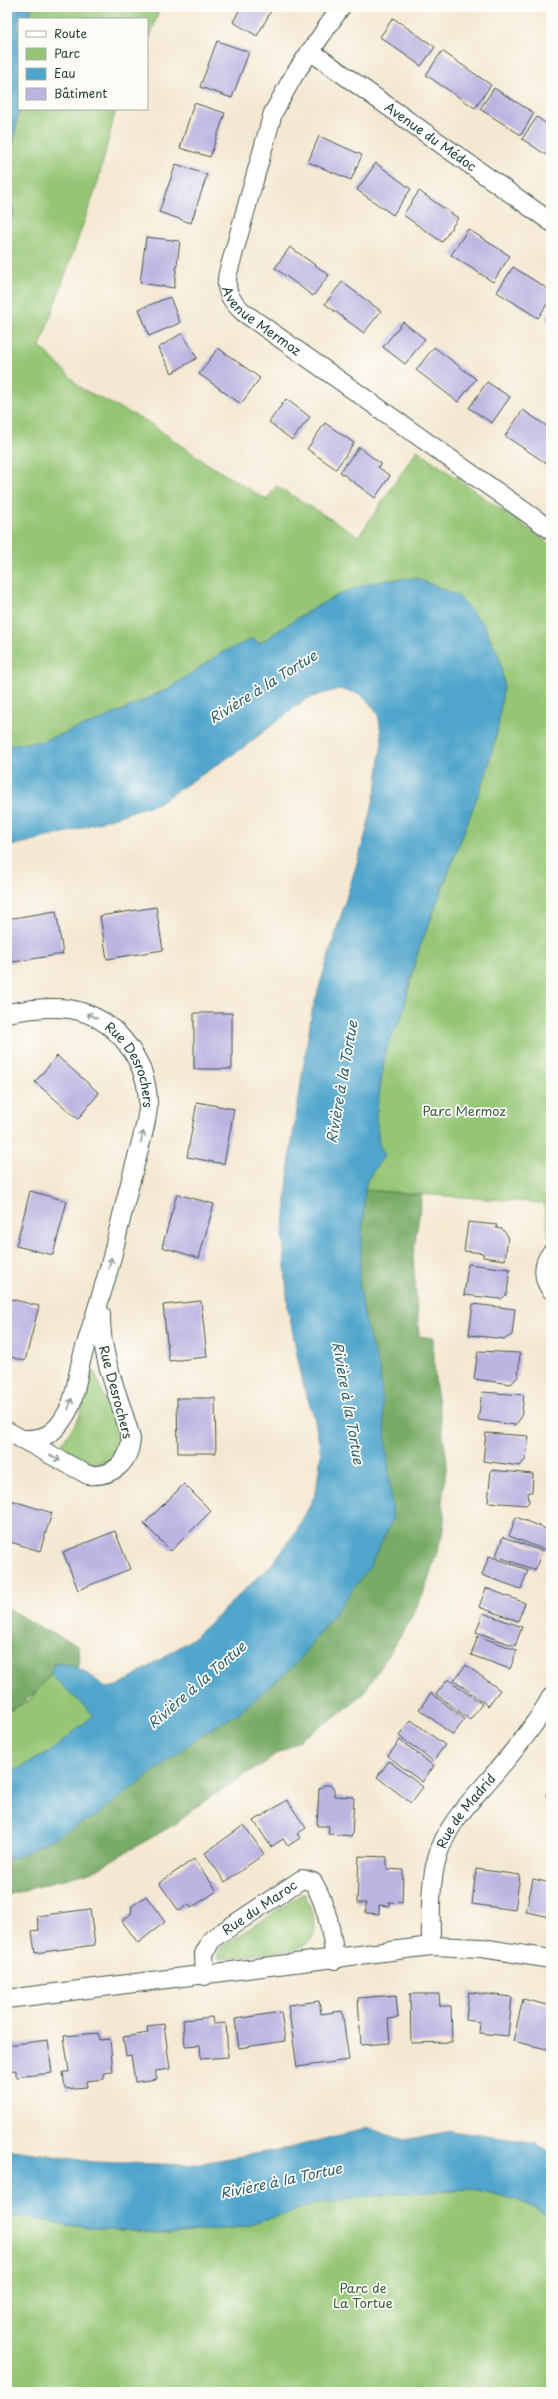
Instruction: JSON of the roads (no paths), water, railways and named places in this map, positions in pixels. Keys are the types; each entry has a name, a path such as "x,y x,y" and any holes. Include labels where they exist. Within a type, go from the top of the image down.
{"street":[{"name":"Avenue Mermoz","path":"341,7 279,99 267,130 228,272 226,283 228,294 234,304 243,312 551,530"},
{"name":"Avenue du Médoc","path":"310,51 551,222"},
{"name":"Rue Desrochers","path":"7,1013 55,1008 85,1013 110,1026 125,1041 144,1073 148,1093 147,1115 101,1301 66,1414 54,1430 46,1437 14,1435"},
{"path":"551,1253 544,1267 544,1277 551,1290"},
{"name":"Rue Desrochers","path":"14,1435 88,1475 100,1476 112,1471 122,1463 130,1451 131,1439 115,1391 102,1343 101,1301"},
{"name":"Rue de Madrid","path":"431,1946 432,1890 436,1864 444,1841 460,1813 506,1760 550,1703"},
{"name":"Rue du Maroc","path":"205,1976 204,1954 212,1939 302,1879 313,1882 319,1893 331,1930 335,1960"},
{"path":"7,1999 335,1960 431,1946 482,1948 551,1960"}],"water":[{"path":"7,7 31,7 30,18 18,18 19,110 7,181"},
{"path":"7,196 14,210 7,233"},
{"name":"Rivière à la Tortue","path":"416,578 457,595 484,625 499,656 504,682 498,728 486,774 417,955 402,1016 386,1049 376,1116 379,1144 385,1155 367,1180 365,1190 359,1284 366,1326 380,1372 393,1519 369,1568 294,1666 237,1714 204,1733 96,1816 19,1856 7,1859 7,1774 51,1751 94,1715 50,1674 54,1664 76,1667 89,1674 107,1688 121,1685 195,1637 273,1563 297,1530 316,1493 321,1453 314,1416 304,1389 288,1309 283,1237 290,1155 312,1011 366,833 377,784 382,740 378,713 361,694 338,689 306,699 240,750 158,803 72,831 7,847 7,745 39,742 101,720 168,689 221,653 252,639 261,643 316,607 345,592 360,586 381,581"},
{"name":"Rivière à la Tortue","path":"369,2127 404,2140 451,2131 536,2143 551,2154 551,2217 522,2202 470,2189 394,2193 313,2205 243,2227 168,2234 67,2225 26,2217 7,2217 7,2149 93,2162 189,2165 290,2148"}],"park label":[{"name":"Parc Mermoz","path":"464,1111"},
{"name":"Parc de La Tortue","path":"363,2296"}]}
